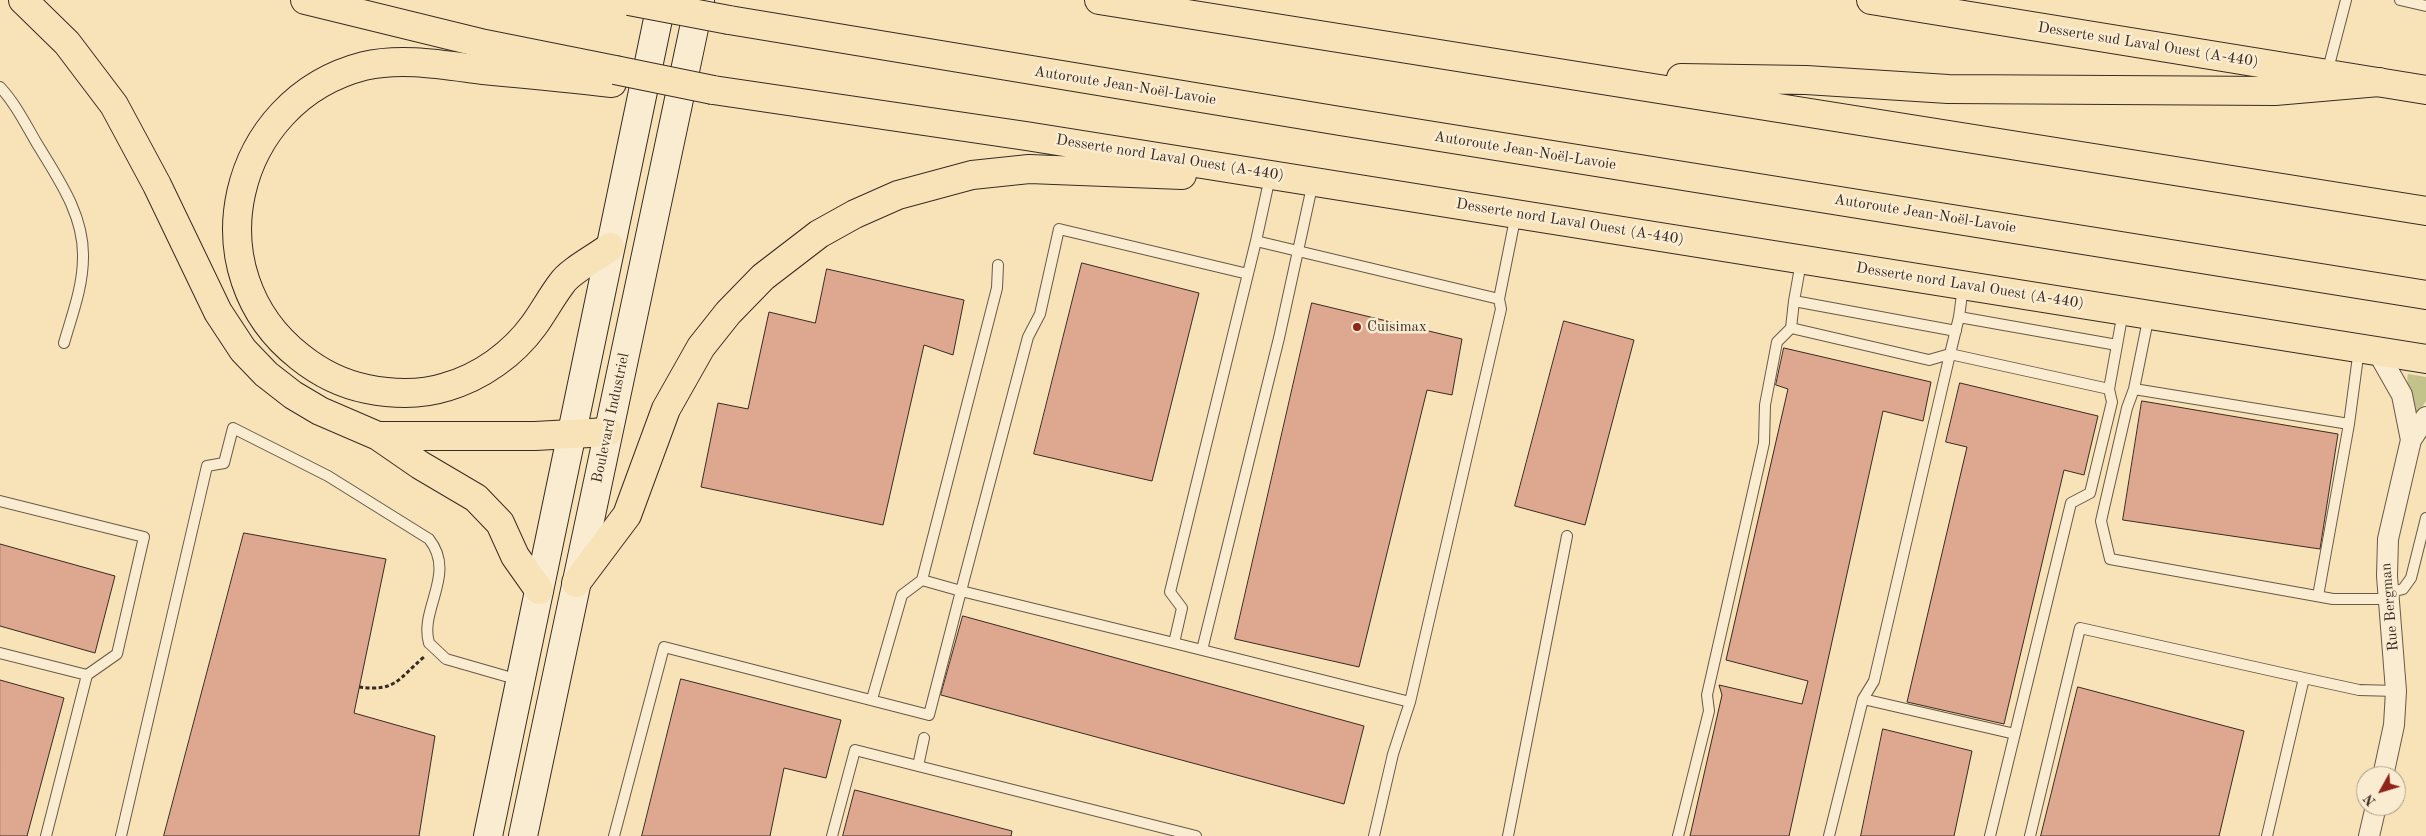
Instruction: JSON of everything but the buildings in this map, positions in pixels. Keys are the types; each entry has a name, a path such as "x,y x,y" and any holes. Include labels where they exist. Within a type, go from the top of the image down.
{"main road":[{"path":"23,0 67,43 114,105 158,185 218,312 243,350 266,374 293,395 320,411 378,436 420,465 476,498 489,510 502,527 515,556 539,590"},
{"path":"305,0 614,76"},
{"name":"Autoroute Jean-Noël-Lavoie","path":"627,0 729,20 1340,121 2426,295"},
{"path":"1099,0 2426,211"},
{"name":"Desserte sud Laval Ouest (A-440)","path":"1871,0 1946,6 2426,90"},
{"path":"610,248 563,281 526,335 495,363 470,378 445,388 424,392 389,392 358,388 331,377 305,361 281,341 262,315 247,286 239,254 237,222 238,203 247,168 262,139 292,103 308,91 336,76 366,66 416,62 614,76"},
{"name":"Desserte nord Laval Ouest (A-440)","path":"614,76 1026,136 2426,359"},
{"path":"1587,78 1806,80 1948,89 2275,91 2379,82"},
{"path":"576,583 627,515 666,409 701,347 728,313 762,277 800,247 837,224 884,201 916,189 990,172 1041,169 1286,178"},
{"path":"378,436 608,432"}],"street":[{"path":"488,836 570,434 662,0"},
{"name":"Boulevard Industriel","path":"523,836 700,0"},
{"name":"Rue Bergman","path":"2368,349 2402,394 2411,440"},
{"name":"Rue Bergman","path":"2385,766 2394,725 2396,691 2388,596 2388,539 2411,440 2426,417"},
{"path":"2369,836 2374,816"}],"lane":[{"path":"2326,74 2346,0"},
{"path":"2400,0 2426,6"},
{"path":"0,87 16,108 66,193 79,227 83,268 64,343"},
{"path":"1174,643 1182,608 1170,592 1256,241 1286,178"},
{"path":"1202,650 1299,251 1286,178"},
{"path":"1374,836 1393,754 1410,702 1500,309 1499,299 1517,214"},
{"path":"614,836 664,647 929,714 1028,337 1040,314 1059,229 1248,274"},
{"path":"1256,241 1499,299"},
{"path":"1678,836 1709,711 1707,695 1764,443 1765,405 1777,342 1791,328 1801,259"},
{"path":"872,699 902,595 922,580 997,288 998,265"},
{"path":"1829,836 1863,699 1874,681 1956,331 1964,285"},
{"path":"1794,301 1956,331"},
{"path":"1990,836 2071,503 2090,493 2112,402 2109,389 2117,345 2136,313"},
{"path":"2136,313 2134,389 2127,408 2101,520 2110,559 2346,600 2388,596 2403,588 2411,578 2426,518"},
{"path":"1959,317 2117,345"},
{"path":"1791,328 1929,360 1950,354 2109,389"},
{"path":"2318,596 2348,424 2368,349"},
{"path":"2134,389 2348,424"},
{"path":"121,836 207,466 224,463 233,428 328,476 429,539 437,551 440,570 427,636 433,649 446,659 520,680"},
{"path":"0,500 144,537 117,654 87,675 46,836"},
{"path":"1508,836 1567,536"},
{"path":"922,580 1410,702"},
{"path":"2030,836 2080,628 2359,690 2396,691"},
{"path":"0,653 87,675"},
{"path":"2267,836 2304,678"},
{"path":"1863,699 2015,734"},
{"path":"918,766 924,738"},
{"path":"832,836 855,750 1196,836"}],"path":[{"path":"359,687 378,690 388,688 433,649"}],"green space":[{"path":"2408,374 2426,377 2426,401 2419,412 2415,411 2407,378"}],"place":[{"name":"Cuisimax","path":"1357,327"}]}
